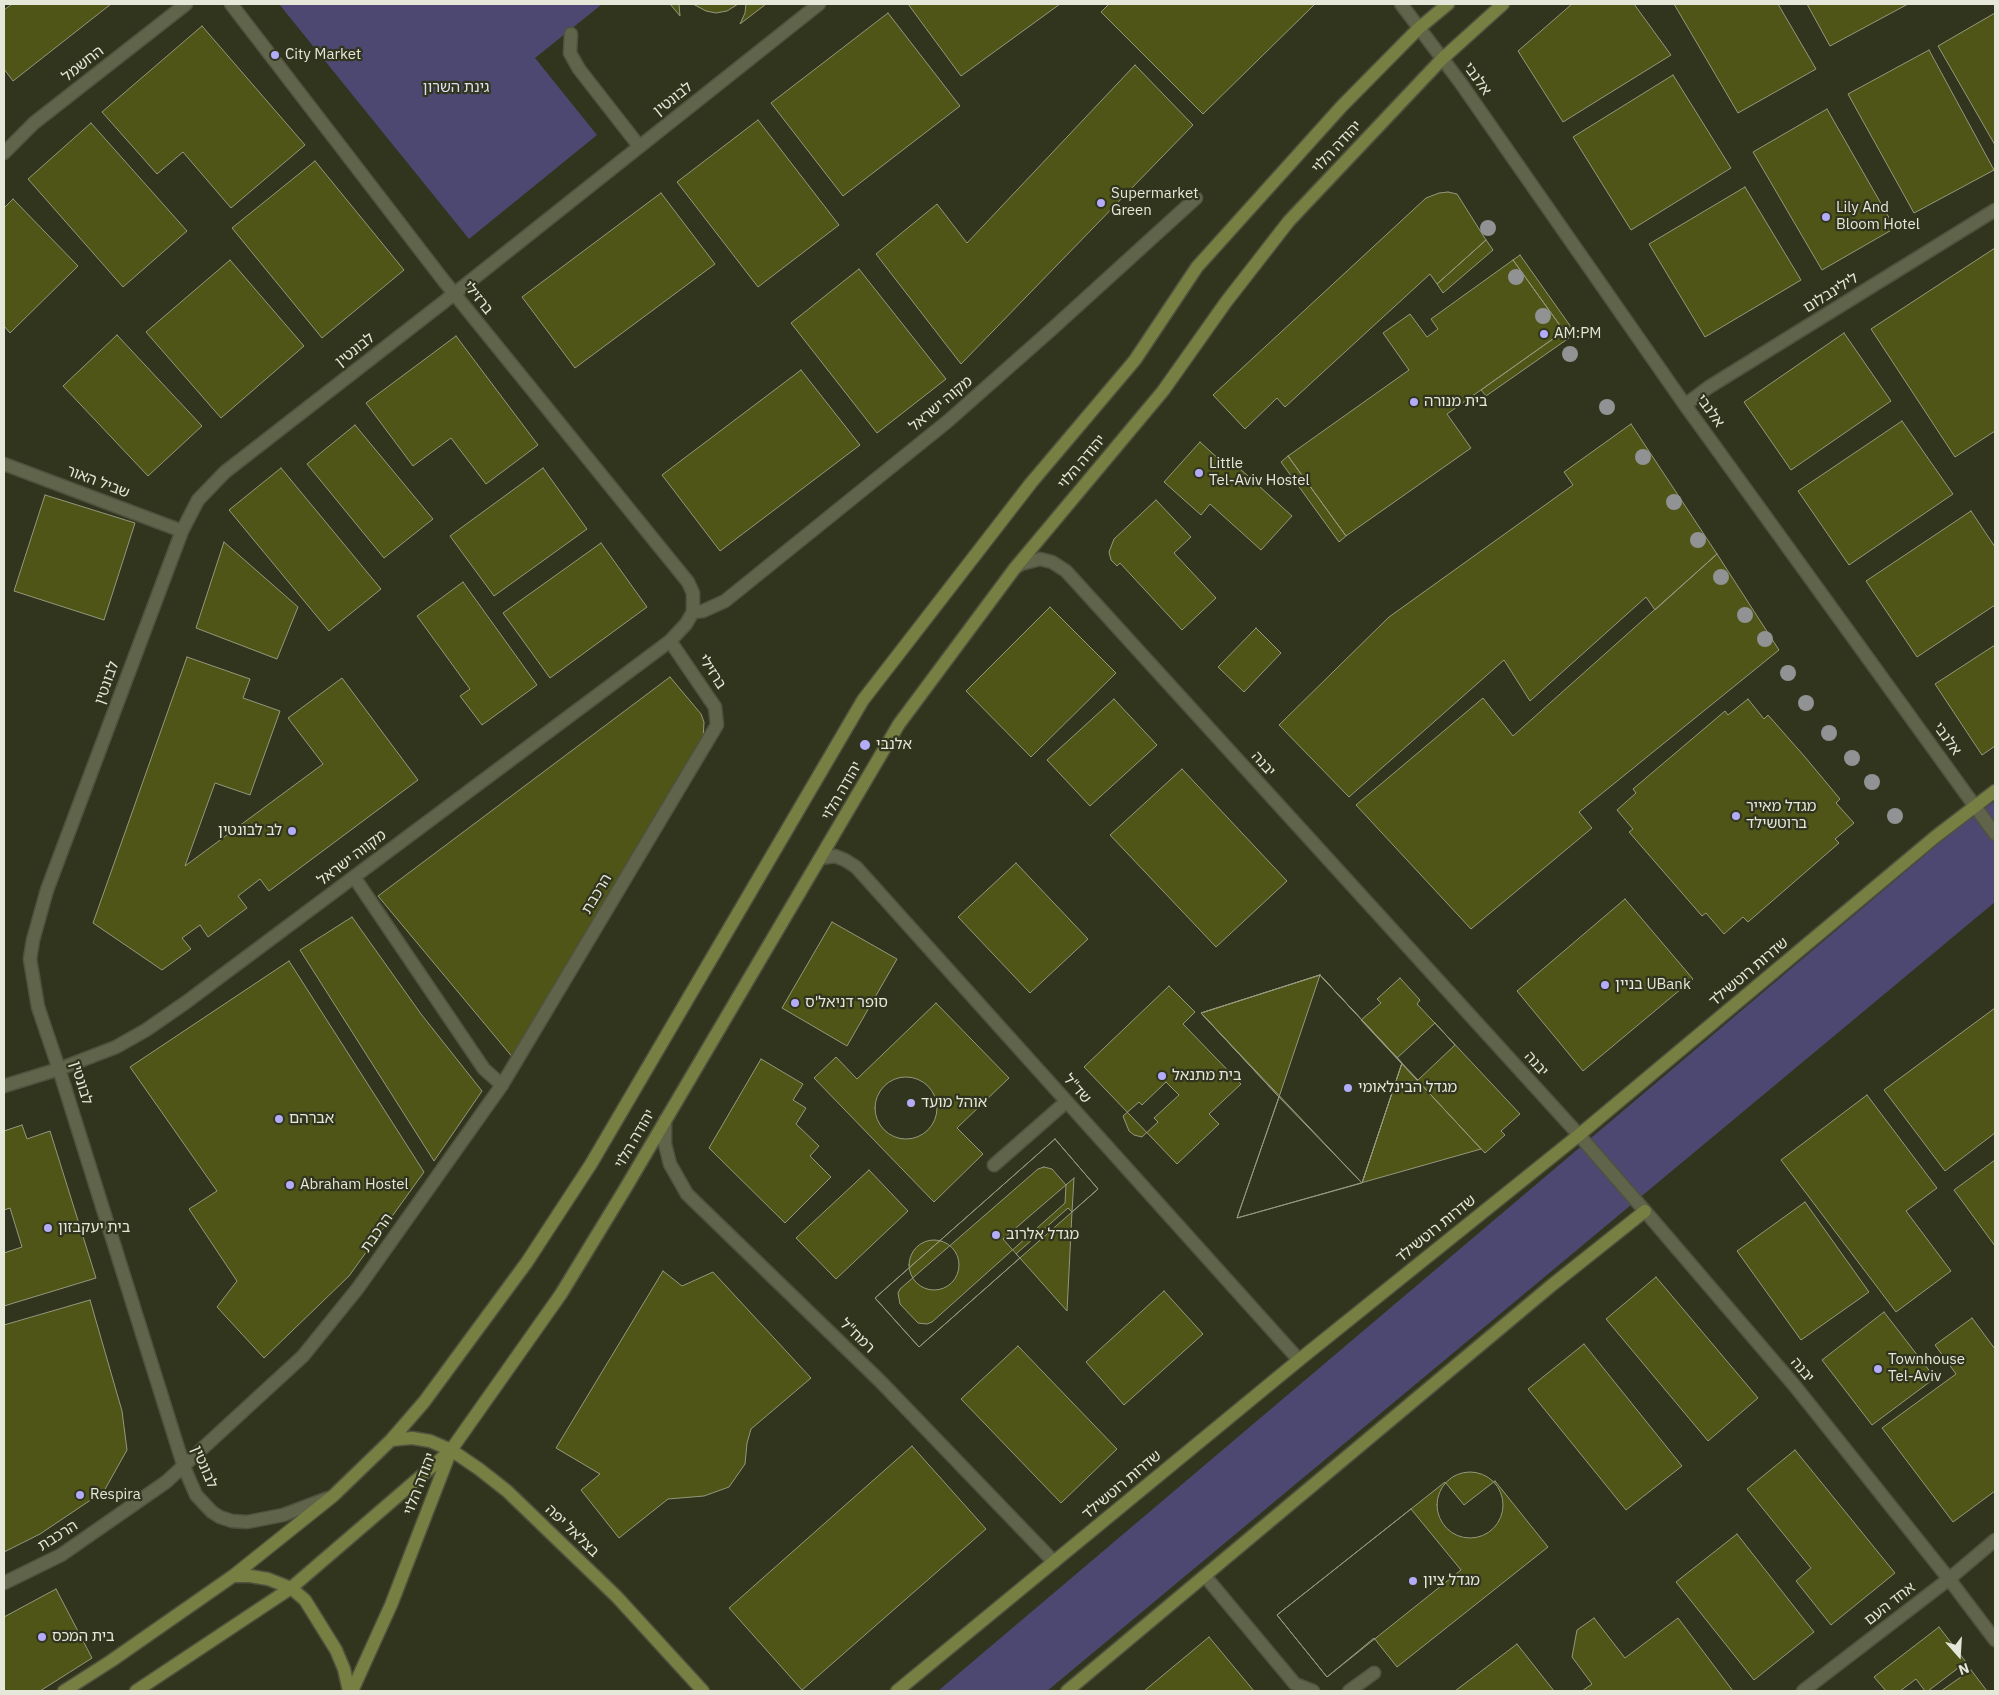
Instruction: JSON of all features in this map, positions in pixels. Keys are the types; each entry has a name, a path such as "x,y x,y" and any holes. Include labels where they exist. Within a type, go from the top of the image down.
{"street":[{"name":"החשמל","path":"4,152 34,123 186,4"},
{"name":"ברזילי","path":"231,4 454,294 688,582 693,593 692,612"},
{"name":"לבונטין","path":"333,1496 265,1520 232,1521 220,1517 196,1495 184,1466 59,1068 38,1007 30,958 47,890 182,531 198,500 225,472 454,294 819,4"},
{"name":"אלנבי","path":"1401,4 1466,90 1685,405 1995,834"},
{"name":"יהודה הלוי","path":"391,1440 424,1402 527,1262 591,1164 863,700 1031,482 1135,360 1198,267 1342,106 1419,28 1448,4"},
{"name":"יהודה הלוי","path":"350,1691 387,1613 451,1450 561,1294 899,724 1015,568 1163,391 1226,302 1289,221 1442,59 1503,4"},
{"path":"571,34 570,53 579,69 639,146"},
{"name":"מקוה ישראל","path":"692,612 708,609 725,601 948,420 1052,330 1196,198"},
{"name":"לילינבלום","path":"1685,405 1735,371 1995,210"},
{"name":"שביל האור","path":"4,464 182,531"},
{"name":"יבנה","path":"1015,568 1021,564 1040,559 1052,562 1066,571 1579,1135 1794,1384 1995,1640"},
{"name":"מקווה ישראל","path":"4,1086 116,1047 146,1030 185,1003 670,641 686,624 692,612"},
{"name":"ברזילי","path":"670,641 715,706 717,725"},
{"name":"הרכבת","path":"4,1583 61,1555 166,1482 303,1356 358,1288 502,1085 717,725"},
{"name":"שדרות רוטשילד","path":"897,1691 1299,1360 1579,1135 1935,837 1995,791"},
{"name":"שד\"ל","path":"821,858 835,856 856,868 1299,1360"},
{"path":"354,877 484,1069 502,1085"},
{"path":"994,1165 1066,1102"},
{"name":"רמח\"ל","path":"665,1120 666,1144 670,1164 687,1194 880,1381 1054,1562"},
{"path":"1067,1691 1552,1285 1645,1211"},
{"name":"בצלאל יפה","path":"391,1440 412,1438 430,1441 451,1450 507,1491 617,1597 703,1691"},
{"path":"64,1691 111,1661 233,1576 333,1496 391,1440"},
{"path":"136,1691 291,1588 451,1450"},
{"name":"אחד העם","path":"1803,1691 1949,1579 1995,1540"},
{"path":"233,1576 268,1579 291,1588 305,1600 332,1641 344,1669 350,1691"},
{"path":"1205,1576 1295,1684 1313,1691"},
{"path":"1349,1691 1374,1673"}],"green space":[{"name":"גינת השרון","path":"279,4 600,4 535,58 597,135 469,239"},
{"path":"1995,801 1995,902 1047,1691 938,1691 1957,828"}],"building":[{"path":"12,4 111,4 13,81 4,69 4,10"},
{"path":"670,4 679,4 680,16"},
{"path":"693,4 738,4 727,11 716,13 706,11"},
{"path":"746,4 766,4 740,24 745,13"},
{"path":"908,4 1060,4 961,76"},
{"path":"1109,4 1315,4 1203,114 1101,12"},
{"path":"1572,4 1634,4 1671,55 1563,122 1518,51"},
{"path":"1674,4 1778,4 1816,69 1738,113"},
{"path":"1807,4 1908,4 1830,46"},
{"path":"888,13 960,106 843,196 771,103"},
{"path":"1995,13 1995,145 1938,46"},
{"path":"202,26 305,145 231,208 183,152 157,174 102,112"},
{"path":"1929,50 1994,170 1914,213 1848,94"},
{"path":"1135,65 1193,125 961,364 876,254 937,204 967,243"},
{"path":"1673,75 1731,168 1631,230 1573,137"},
{"path":"1827,109 1895,228 1822,270 1753,152"},
{"path":"758,120 839,225 758,287 677,182"},
{"path":"91,123 187,231 123,287 28,179"},
{"path":"315,161 404,270 322,338 232,228"},
{"path":"1745,187 1801,280 1705,337 1649,244"},
{"path":"1448,192 1457,194 1486,240 1437,284 1430,274 1285,407 1277,398 1245,429 1213,395 1426,198"},
{"path":"661,193 715,264 575,368 522,297"},
{"path":"13,199 78,266 10,333 4,326 4,208"},
{"path":"1486,240 1493,250 1443,293 1437,284"},
{"path":"1995,248 1995,431 1955,457 1871,329"},
{"path":"1520,255 1571,327 1564,331 1513,260"},
{"path":"230,260 304,346 221,418 146,332"},
{"name":"בית מנורה","path":"1513,260 1564,331 1447,414 1471,448 1346,536 1288,456 1409,370 1383,333 1410,314 1427,337 1438,329 1431,319"},
{"path":"859,269 946,379 877,433 791,323"},
{"path":"1564,331 1569,338 1486,396 1481,390"},
{"path":"1844,333 1891,401 1791,470 1744,402"},
{"path":"117,335 202,426 148,476 63,386"},
{"path":"456,336 538,445 486,484 451,438 413,466 366,403"},
{"path":"801,370 860,445 720,551 662,475"},
{"path":"1902,421 1953,494 1849,565 1798,491"},
{"path":"1631,424 1717,554 1655,610 1646,597 1530,701 1504,660 1349,797 1279,725 1389,617 1573,485 1564,472"},
{"path":"355,425 433,519 384,558 307,464"},
{"path":"1200,442 1222,462 1227,457 1292,516 1261,550 1210,504 1201,515 1164,482"},
{"path":"1288,456 1346,536 1339,542 1281,462"},
{"path":"281,468 381,589 329,631 229,510"},
{"path":"543,468 587,529 494,596 450,536"},
{"path":"45,495 135,523 104,620 14,591"},
{"path":"1156,500 1191,537 1174,553 1216,598 1182,630 1120,563 1117,566 1111,560 1109,552 1114,539"},
{"path":"1971,511 1995,547 1995,605 1917,657 1866,581"},
{"path":"224,542 298,607 277,659 196,628"},
{"path":"601,543 647,607 550,678 503,613"},
{"path":"1717,554 1779,650 1579,812 1592,828 1471,929 1356,805 1483,698 1513,736"},
{"path":"463,582 537,685 482,725 460,696 470,689 417,616"},
{"path":"1050,607 1116,673 1031,757 966,691"},
{"path":"1256,628 1281,653 1244,692 1218,667"},
{"path":"1995,645 1995,746 1982,755 1935,684"},
{"name":"לב לבונטין","path":"187,657 250,679 243,698 280,711 250,795 215,783 185,866 323,764 288,718 342,678 418,780 269,891 260,879 238,896 247,908 208,937 200,925 182,938 191,949 162,970 93,923"},
{"path":"670,677 701,714 704,722 703,741 514,1059 378,896"},
{"path":"1114,699 1157,745 1090,806 1047,760"},
{"name":"מגדל מאייר ברוטשילד","path":"1748,699 1764,719 1768,715 1805,757 1840,799 1836,803 1854,823 1835,839 1839,843 1748,922 1743,917 1724,934 1706,913 1702,916 1629,832 1633,829 1617,810 1636,793 1633,789 1725,711 1728,715"},
{"path":"1182,769 1287,881 1216,947 1110,835"},
{"path":"1016,863 1088,939 1030,993 958,917"},
{"name":"בניין UBank","path":"1625,899 1693,979 1583,1071 1517,991"},
{"path":"352,917 421,1014 482,1091 434,1161 300,950"},
{"path":"832,922 897,959 847,1046 782,1008"},
{"name":"אברהם","path":"289,961 424,1172 349,1276 264,1358 217,1307 237,1281 189,1209 217,1191 130,1067"},
{"name":"מגדל הבינלאומי","path":"1320,975 1481,1149 1237,1218 1279,1097 1201,1013"},
{"name":"מגדל הבינלאומי","path":"1320,975 1402,1063 1362,1183 1237,1218 1279,1097 1201,1013"},
{"path":"1320,975 1402,1063 1362,1183 1201,1013"},
{"path":"1320,975 1402,1063 1362,1183 1279,1097"},
{"path":"1400,978 1420,1000 1417,1004 1520,1114 1501,1131 1505,1135 1485,1153 1361,1020 1381,1003 1377,999"},
{"name":"בית מתנאל","path":"1169,986 1195,1012 1183,1024 1241,1084 1209,1114 1219,1124 1177,1164 1084,1067"},
{"name":"אוהל מועד","path":"936,1003 1009,1078 957,1128 983,1154 934,1202 814,1078 836,1057 857,1079"},
{"path":"1995,1008 1995,1133 1945,1171 1884,1090"},
{"path":"1435,1023 1455,1045 1418,1080 1397,1058"},
{"path":"761,1059 803,1084 793,1100 806,1108 796,1124 819,1146 810,1156 831,1177 785,1223 709,1148"},
{"path":"906,1077 918,1079 928,1086 935,1096 937,1108 935,1120 928,1130 918,1137 906,1139 894,1137 884,1130 877,1120 875,1108 877,1096 884,1086 894,1079"},
{"path":"1166,1082 1179,1095 1154,1118 1158,1122 1142,1137 1134,1135 1129,1131 1123,1116 1139,1102 1142,1105"},
{"path":"1867,1095 1937,1188 1906,1211 1951,1271 1896,1312 1781,1160"},
{"name":"בית יעקבזון","path":"22,1125 27,1139 50,1131 96,1278 4,1306 4,1253 22,1247 10,1208 4,1210 4,1131"},
{"name":"מגדל אלרוב","path":"1055,1139 1098,1189 919,1347 875,1298"},
{"name":"מגדל אלרוב","path":"1055,1139 1098,1189 1072,1212 1068,1208 1016,1254 1020,1258 919,1347 875,1298"},
{"path":"1995,1160 1995,1246 1954,1190"},
{"path":"1044,1167 1052,1169 1066,1185 1065,1203 932,1322 927,1324 918,1323 900,1304 898,1293 900,1289 1038,1169"},
{"path":"869,1170 908,1211 836,1279 796,1238"},
{"path":"1074,1178 1072,1212 1067,1311 1003,1239"},
{"path":"1805,1202 1869,1292 1801,1340 1737,1251"},
{"path":"934,1240 948,1244 955,1251 959,1265 955,1279 948,1286 934,1290 920,1286 913,1279 909,1265 913,1251 920,1244"},
{"path":"663,1271 682,1286 713,1272 811,1378 751,1429 747,1443 745,1464 729,1487 704,1496 668,1499 619,1538 581,1490 600,1474 556,1448"},
{"path":"1656,1277 1758,1398 1708,1441 1606,1319"},
{"path":"1164,1291 1203,1334 1124,1405 1086,1362"},
{"path":"90,1300 122,1411 127,1450 104,1491 40,1534 4,1552 4,1325"},
{"name":"Townhouse Tel-Aviv","path":"1884,1312 1935,1378 1872,1425 1822,1360"},
{"path":"1972,1318 1995,1349 1995,1491 1953,1522 1882,1428 1956,1374 1935,1345"},
{"path":"1584,1344 1682,1466 1626,1510 1528,1389"},
{"path":"1018,1346 1117,1449 1061,1503 961,1399"},
{"path":"912,1446 986,1529 802,1690 729,1608"},
{"path":"1795,1450 1895,1573 1831,1625 1796,1581 1811,1568 1747,1489"},
{"path":"1470,1472 1483,1475 1493,1482 1500,1492 1503,1505 1500,1518 1493,1528 1483,1535 1470,1538 1457,1535 1447,1528 1440,1518 1437,1505 1440,1492 1447,1482 1457,1475"},
{"name":"מגדל ציון","path":"1495,1481 1548,1547 1397,1667 1374,1638 1327,1677 1277,1615 1445,1482 1464,1505"},
{"path":"1411,1509 1461,1570 1327,1677 1277,1615"},
{"path":"1737,1534 1814,1632 1754,1680 1676,1582"},
{"name":"בית המכס","path":"56,1589 92,1658 40,1691 4,1691 4,1617"},
{"path":"1594,1618 1625,1658 1678,1618 1733,1691 1582,1691 1592,1684 1572,1657 1577,1630"},
{"path":"1939,1627 1966,1662 1928,1691 1925,1691 1916,1679 1900,1691 1886,1691 1874,1677"},
{"path":"1209,1637 1254,1691 1144,1691"},
{"path":"1517,1644 1554,1691 1455,1691"},
{"path":"1971,1670 1987,1691 1941,1691"}],"place":[{"name":"City Market","path":"275,55"},
{"name":"Supermarket Green","path":"1101,203"},
{"name":"Lily And Bloom Hotel","path":"1826,217"},
{"name":"AM:PM","path":"1544,334"},
{"name":"בית מנורה","path":"1414,402"},
{"name":"Little Tel-Aviv Hostel","path":"1199,473"},
{"name":"אלנבי","path":"865,745"},
{"name":"מגדל מאייר ברוטשילד","path":"1736,816"},
{"name":"לב לבונטין","path":"292,831"},
{"name":"בניין UBank","path":"1605,985"},
{"name":"סופר דניאל'ס","path":"795,1003"},
{"name":"בית מתנאל","path":"1162,1076"},
{"name":"מגדל הבינלאומי","path":"1348,1088"},
{"name":"אוהל מועד","path":"911,1103"},
{"name":"אברהם","path":"279,1119"},
{"name":"Abraham Hostel","path":"290,1185"},
{"name":"בית יעקבזון","path":"48,1228"},
{"name":"מגדל אלרוב","path":"996,1235"},
{"name":"Townhouse Tel-Aviv","path":"1878,1369"},
{"name":"Respira","path":"80,1495"},
{"name":"מגדל ציון","path":"1413,1581"},
{"name":"בית המכס","path":"42,1637"}]}
